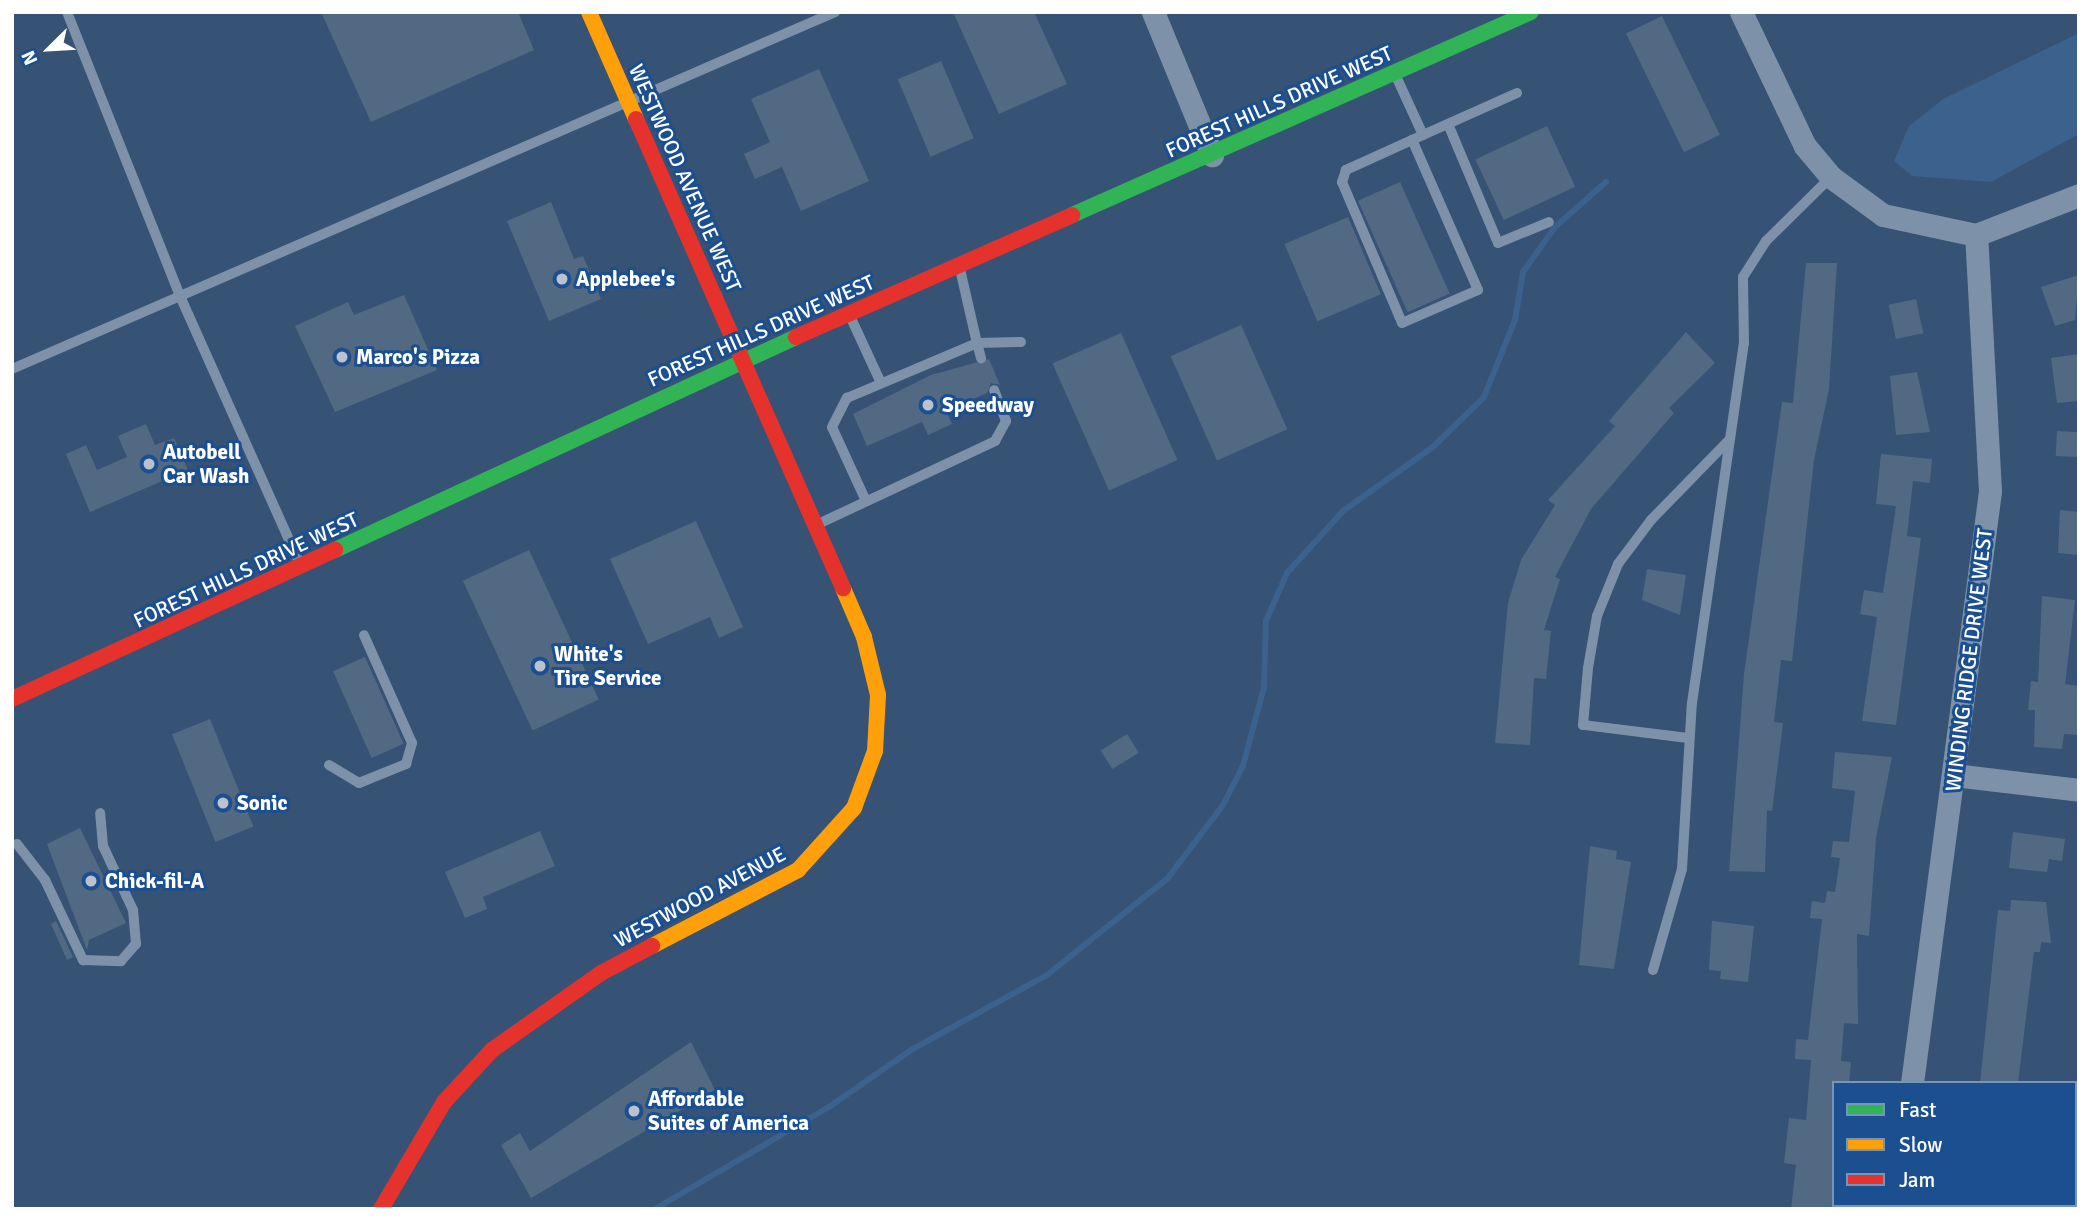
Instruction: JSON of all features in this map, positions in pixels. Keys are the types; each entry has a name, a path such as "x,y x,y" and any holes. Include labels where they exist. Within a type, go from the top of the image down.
{"main road":[{"name":"WESTWOOD AVENUE WEST","path":"589,12 742,362"},
{"name":"FOREST HILLS DRIVE WEST","path":"12,699 302,568 849,313 1531,12"},
{"name":"WESTWOOD AVENUE","path":"381,1209 444,1102 508,1037 601,973 798,870 854,808 875,751 878,695 864,637 742,362"}],"street":[{"path":"1153,12 1212,155"},
{"path":"1741,12 1805,146 1830,177 1884,215 1976,235 2079,195"},
{"name":"WINDING RIDGE DRIVE WEST","path":"1912,1081 1990,491 1976,235"},
{"path":"1954,775 2079,790"}],"lane":[{"path":"67,12 180,296 302,568"},
{"path":"12,369 630,104 835,12"},
{"path":"1395,74 1418,137 1478,290 1402,323 1342,183 1346,170 1418,137 1517,93"},
{"path":"1448,124 1498,243 1549,222"},
{"path":"1653,970 1682,869 1688,738 1744,343 1743,277 1766,241 1830,177"},
{"path":"959,266 981,358"},
{"path":"849,313 881,383"},
{"path":"866,501 832,427 848,398 977,343 1021,342"},
{"path":"813,526 995,441 1006,422 994,390"},
{"path":"1688,738 1583,725 1588,668 1597,616 1619,564 1651,520 1730,439"},
{"path":"329,765 359,783 386,776 406,764 409,753 408,724 364,635"},
{"path":"17,844 45,880 83,960 121,961 136,944 133,910 103,846 100,813"}],"water":[{"path":"2079,33 2079,134 1991,182 1912,176 1894,161 1909,126 1943,99"}],"building":[{"path":"321,12 518,12 534,50 371,122"},
{"path":"953,12 1034,12 1067,84 999,114"},
{"path":"1662,16 1720,135 1684,152 1626,34"},
{"path":"941,61 974,138 931,157 898,79"},
{"path":"819,69 869,181 801,211 782,167 755,179 744,154 770,142 751,99"},
{"path":"1547,126 1575,187 1504,220 1475,159"},
{"path":"1400,182 1450,293 1408,312 1358,201"},
{"name":"Applebee's","path":"551,202 574,259 583,256 601,299 549,321 507,221"},
{"path":"1348,217 1381,294 1317,321 1284,244"},
{"path":"1806,263 1837,263 1829,389 1814,460 1792,661 1781,660 1774,722 1783,723 1772,811 1767,810 1765,872 1729,871 1744,674 1782,402 1793,403"},
{"path":"2079,275 2075,320 2055,326 2041,287"},
{"path":"404,295 437,370 335,412 295,326 348,302 354,315"},
{"path":"1916,299 1923,333 1896,339 1889,305"},
{"path":"1241,325 1287,429 1217,460 1171,356"},
{"path":"1686,332 1715,363 1669,408 1674,413 1591,509 1555,577 1560,579 1544,630 1551,631 1546,679 1534,678 1530,745 1495,743 1508,603 1521,560 1555,505 1548,500 1615,426 1609,421"},
{"path":"1121,333 1178,460 1109,490 1052,364"},
{"path":"2079,354 2079,401 2057,403 2051,358"},
{"path":"989,359 1000,385 991,383 987,393 946,411 952,424 928,435 922,422 867,446 853,414 931,375"},
{"path":"1917,372 1930,432 1896,435 1890,376"},
{"name":"Autobell Car Wash","path":"146,424 155,445 174,438 188,470 90,512 66,454 86,445 97,470 127,457 118,436"},
{"path":"2057,431 2079,432 2078,457 2056,456"},
{"path":"1881,454 1932,459 1930,483 1913,481 1907,536 1921,538 1896,725 1862,721 1877,617 1860,614 1864,590 1883,593 1896,506 1876,504"},
{"path":"2060,510 2079,512 2079,555 2058,553"},
{"path":"696,521 743,627 719,638 710,617 648,644 610,559"},
{"name":"White's Tire Service","path":"529,550 599,700 533,730 463,581"},
{"path":"1647,569 1686,575 1680,615 1642,600"},
{"path":"2042,596 2075,600 2065,684 2079,686 2078,735 2064,734 2062,749 2034,747 2035,710 2028,710 2031,681 2038,682"},
{"path":"365,657 404,744 372,758 333,671"},
{"name":"Sonic","path":"210,719 253,827 215,842 172,734"},
{"path":"1127,734 1139,753 1112,769 1101,750"},
{"path":"1835,752 1892,757 1876,838 1869,936 1857,934 1858,1024 1844,1023 1841,1061 1851,1062 1849,1081 1832,1081 1832,1209 1791,1209 1796,1165 1784,1163 1789,1118 1806,1120 1811,1060 1795,1059 1796,1039 1808,1040 1822,919 1810,918 1812,901 1825,903 1827,891 1835,892 1840,858 1831,857 1833,841 1849,842 1855,791 1832,788"},
{"name":"Chick-fil-A","path":"80,828 126,923 89,940 87,950 47,844"},
{"path":"540,831 555,866 483,897 487,909 465,918 445,872"},
{"path":"2013,832 2065,839 2062,861 2049,859 2047,872 2009,868"},
{"path":"1590,846 1617,851 1616,859 1631,862 1614,969 1579,965"},
{"path":"2011,900 2046,902 2051,943 2041,942 2040,952 2034,952 2018,1081 1980,1081 1998,910 2010,911"},
{"path":"56,921 73,957 67,960 51,924"},
{"path":"1712,921 1754,926 1748,982 1720,979 1721,971 1709,970"},
{"name":"Affordable Suites of America","path":"691,1042 715,1090 531,1198 501,1145 520,1133 530,1151"}],"waterway":[{"path":"655,1209 829,1107 911,1050 1047,975 1167,879 1223,805 1243,766 1264,687 1266,621 1287,573 1343,511 1434,446 1484,397 1515,320 1523,272 1555,227 1606,182"}],"traffic: fast":[{"path":"1072,215 1531,12"},
{"path":"335,550 796,337"}],"traffic: slow":[{"path":"589,12 636,119"},
{"path":"652,946 798,870 854,808 875,751 878,695 864,637 843,588"}],"traffic: jam":[{"path":"636,119 843,588"},
{"path":"796,337 1072,215"},
{"path":"12,699 335,550"},
{"path":"381,1209 444,1102 492,1050 601,973 652,946"}],"place":[{"name":"Applebee's","path":"562,279"},
{"name":"Marco's Pizza","path":"342,357"},
{"name":"Speedway","path":"928,405"},
{"name":"Autobell Car Wash","path":"149,464"},
{"name":"White's Tire Service","path":"540,666"},
{"name":"Sonic","path":"223,803"},
{"name":"Chick-fil-A","path":"91,881"},
{"name":"Affordable Suites of America","path":"634,1111"}]}
